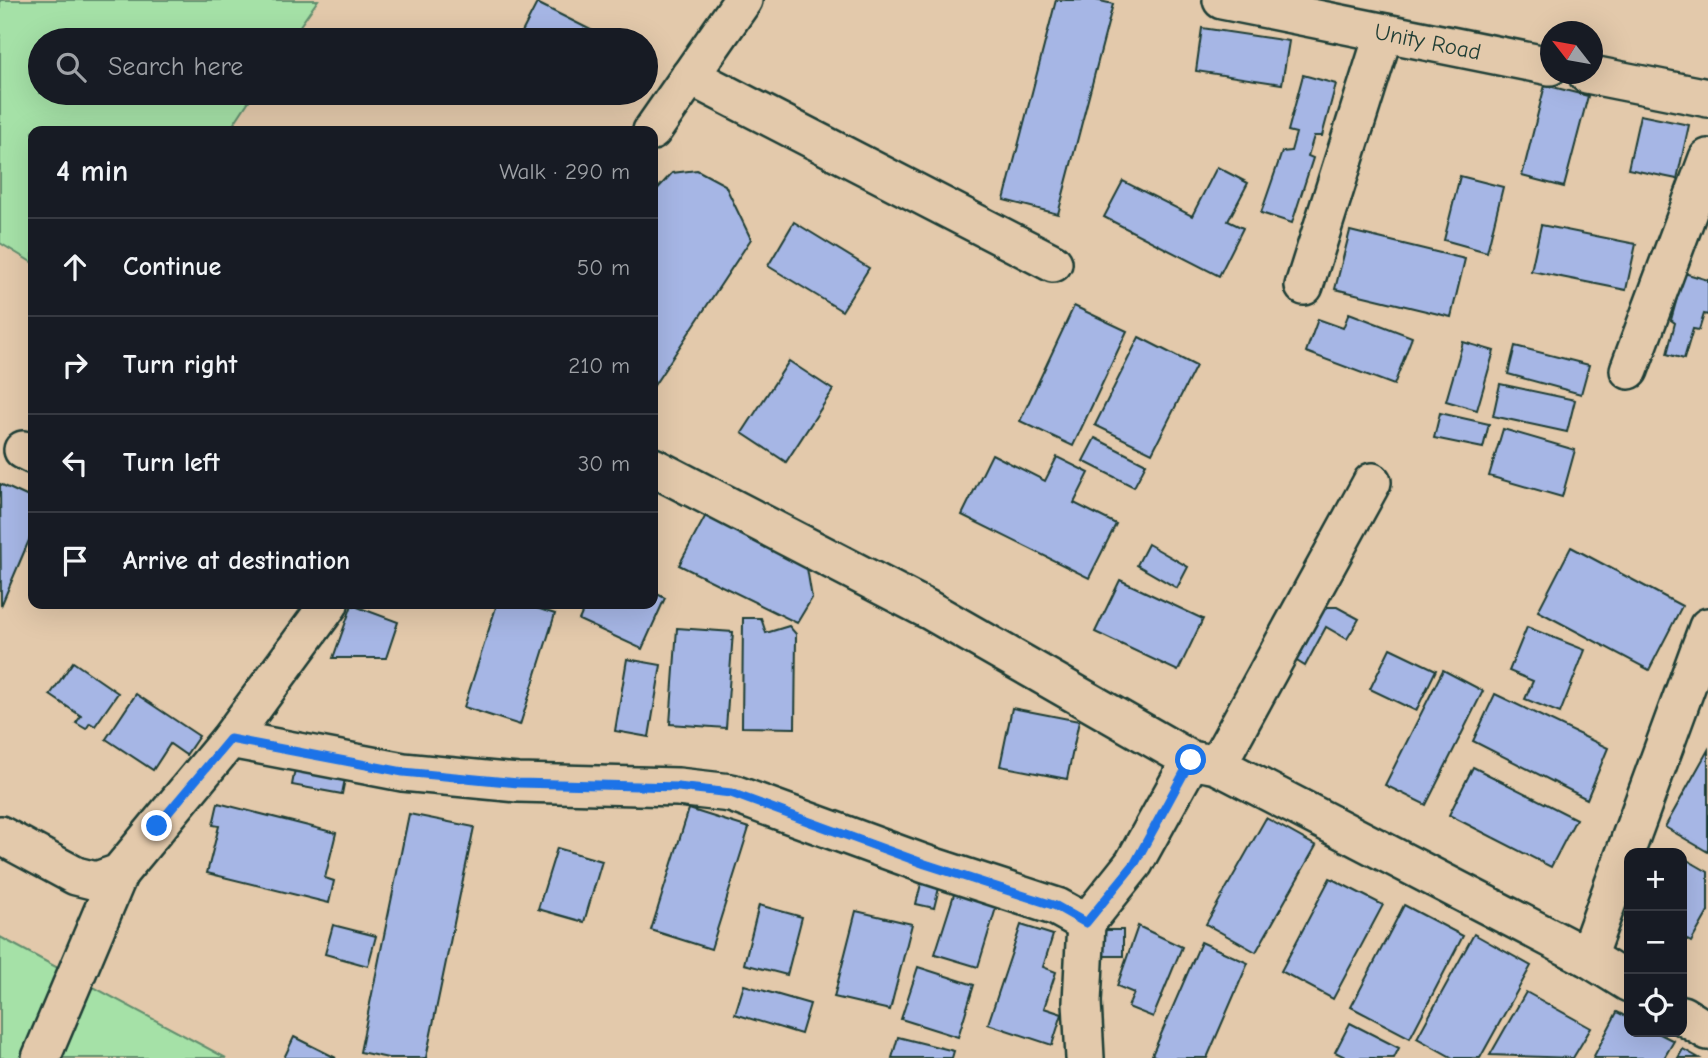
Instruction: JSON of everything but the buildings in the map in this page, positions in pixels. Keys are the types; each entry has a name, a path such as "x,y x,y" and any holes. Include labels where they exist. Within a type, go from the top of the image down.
{"street":[{"path":"655,126 743,0"},
{"name":"Unity Road","path":"1222,0 1540,64"},
{"path":"1304,286 1384,33"},
{"path":"690,76 1053,263"},
{"path":"1603,77 1708,98"},
{"path":"1629,370 1708,158"},
{"path":"658,470 929,610 1204,762 1587,957 1624,980"},
{"path":"1085,1058 1082,1002 1086,923 1135,863 1204,762 1372,482"},
{"path":"41,1058 119,873 230,739 325,609"},
{"path":"1587,957 1708,627"},
{"path":"230,739 417,773 518,783 678,787 731,793 925,864 1056,906 1086,923"},
{"path":"0,835 76,876 96,881 119,873"},
{"path":"1687,1018 1708,1031"}],"green space":[{"path":"0,0 318,0 298,28 28,28 28,105 246,105 232,126 28,126 28,260 0,243"},
{"path":"0,937 226,1058 0,1058"}],"route":[{"path":"157,826 230,739 403,772 518,783 678,787 731,793 925,864 1056,906 1086,923 1135,863 1191,760"}]}
